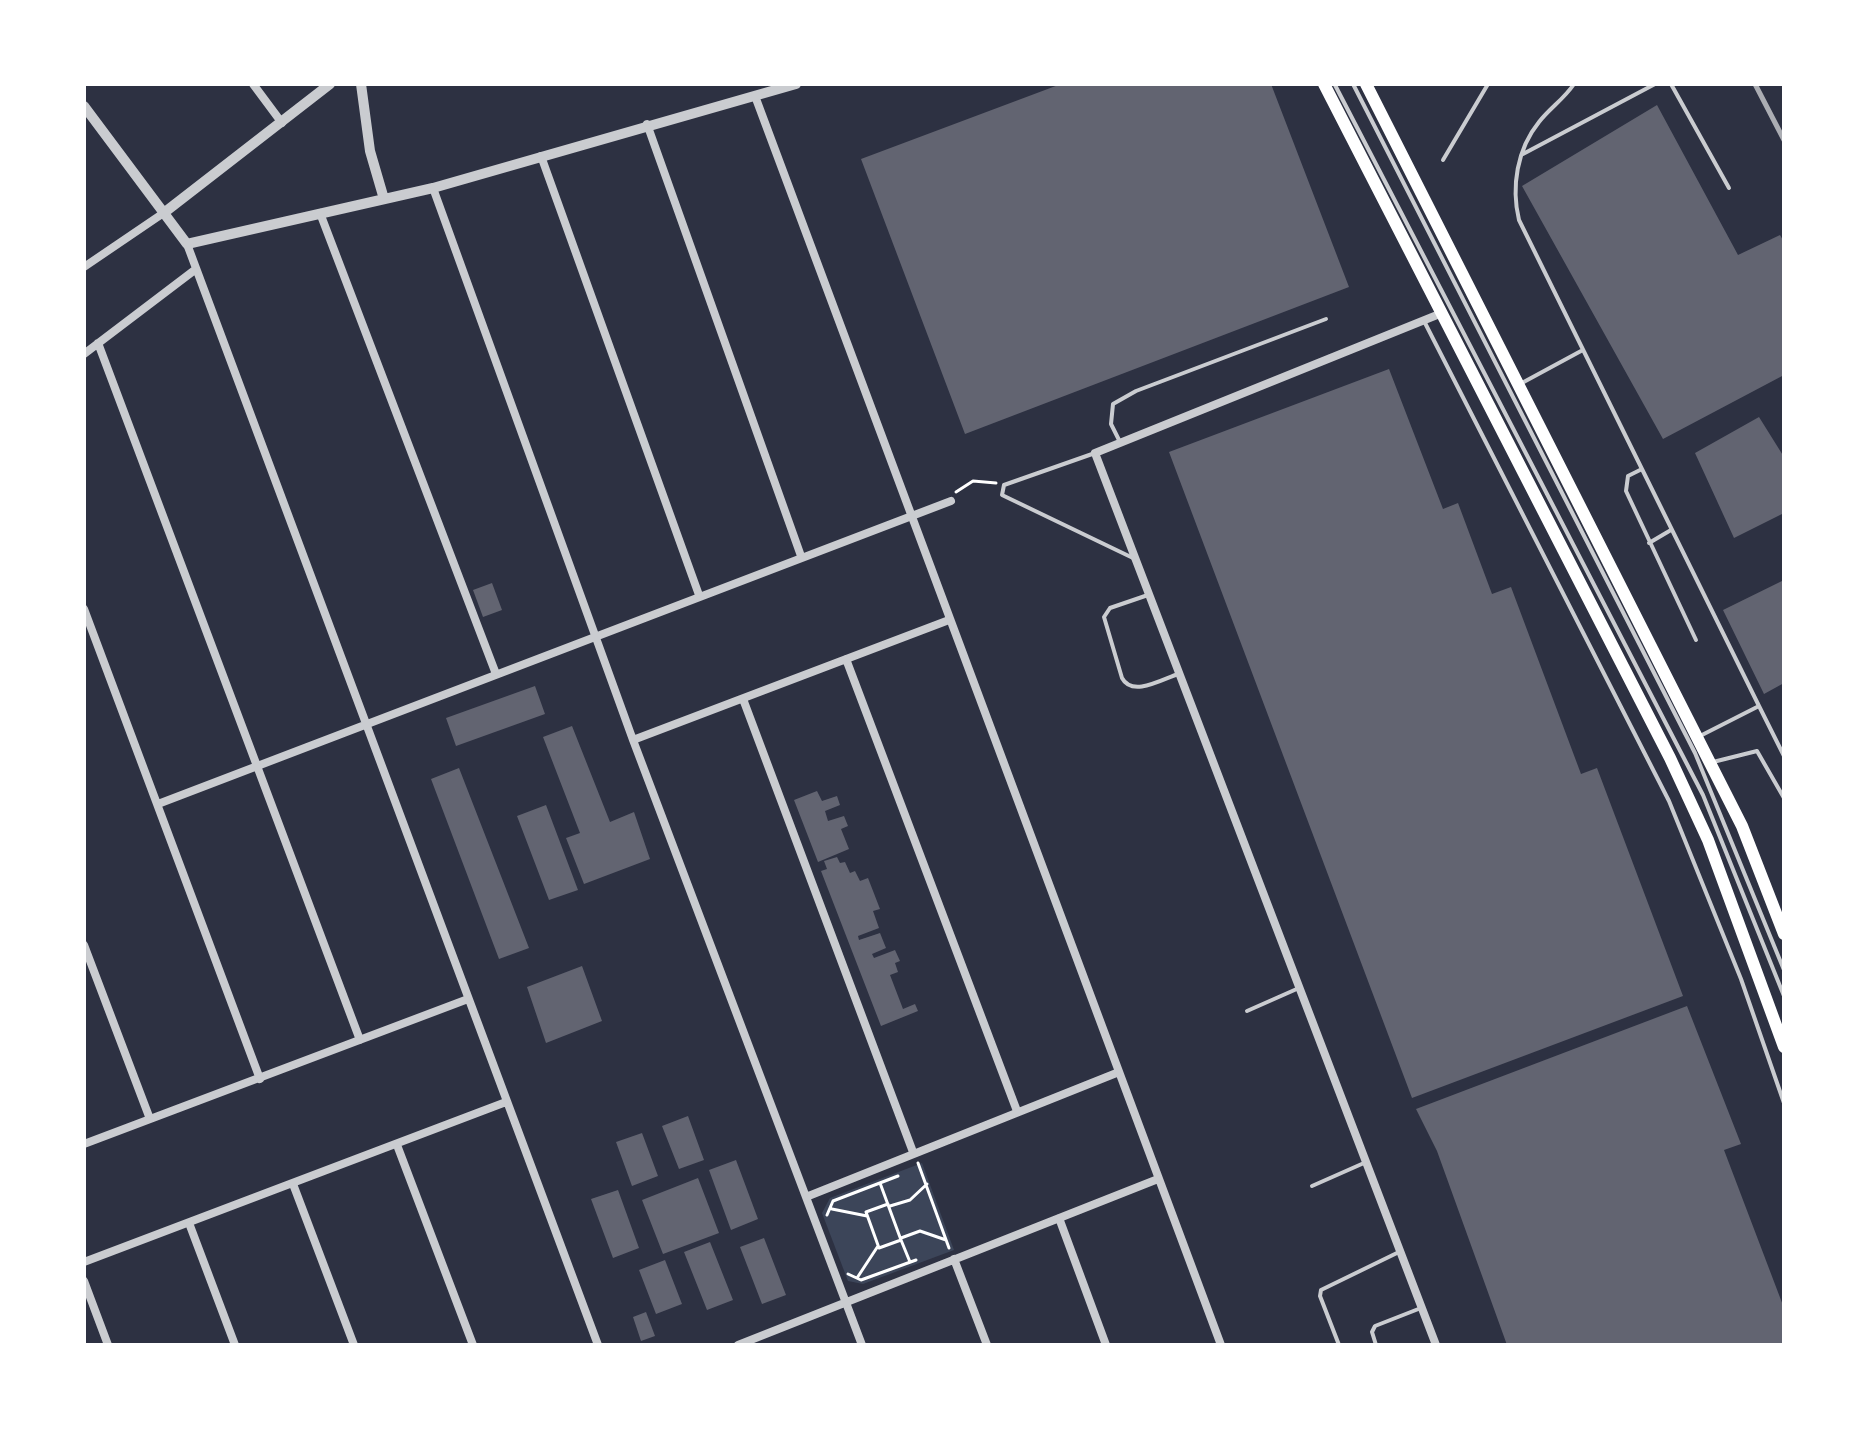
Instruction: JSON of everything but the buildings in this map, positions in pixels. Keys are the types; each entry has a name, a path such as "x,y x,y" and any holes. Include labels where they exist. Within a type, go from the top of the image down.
{"main road":[{"path":"1366,84 1742,826 1784,934"},
{"path":"1330,85 1442,313 1670,758 1708,840 1784,1047"}],"street":[{"path":"253,84 282,123"},
{"path":"84,267 165,212 330,84"},
{"path":"361,84 370,151 384,199"},
{"path":"187,244 433,188 647,124 796,84"},
{"path":"755,96 1221,1345"},
{"path":"84,106 187,244 598,1345"},
{"path":"647,124 801,556"},
{"path":"541,156 699,595"},
{"path":"433,188 633,740 862,1345"},
{"path":"320,213 496,674"},
{"path":"85,350 196,269"},
{"path":"1436,1345 1095,453 1442,313"},
{"path":"98,343 360,1040"},
{"path":"158,804 951,501"},
{"path":"84,609 260,1079"},
{"path":"633,740 949,620"},
{"path":"846,659 1017,1111"},
{"path":"743,699 913,1152"},
{"path":"84,945 150,1119"},
{"path":"84,1144 468,999"},
{"path":"806,1197 1119,1072"},
{"path":"84,1262 506,1102"},
{"path":"397,1145 473,1345"},
{"path":"738,1345 1158,1179"},
{"path":"293,1184 354,1345"},
{"path":"1059,1218 1106,1345"},
{"path":"189,1223 235,1345"},
{"path":"954,1259 987,1345"},
{"path":"84,1281 108,1345"}],"lane":[{"path":"1353,84 1695,753 1784,970"},
{"path":"1443,160 1488,84"},
{"path":"1574,84 1533,131 1523,155 1517,171 1514,199 1519,220 1581,351 1784,756"},
{"path":"1523,155 1655,84"},
{"path":"1671,84 1729,188"},
{"path":"1330,85 1703,795 1784,996"},
{"path":"1120,442 1111,424 1113,404 1136,391 1326,319"},
{"path":"1424,321 1669,801 1735,964 1784,1103"},
{"path":"1520,384 1581,351"},
{"path":"1095,453 1004,485 1002,495 1005,500 1134,558"},
{"path":"1642,469 1628,476 1626,486 1649,543 1696,640"},
{"path":"1649,543 1671,530"},
{"path":"1148,595 1110,608 1104,617 1122,678 1126,686 1135,688 1178,674"},
{"path":"1698,738 1759,706"},
{"path":"1711,763 1757,751 1784,798"},
{"path":"1247,1011 1299,988"},
{"path":"1312,1186 1366,1162"},
{"path":"1339,1345 1320,1296 1321,1290 1401,1251"},
{"path":"1376,1345 1372,1332 1375,1326 1422,1307"}],"path":[{"path":"951,501 959,488 973,481 1004,485"},
{"path":"920,1166 951,1247 937,1252"},
{"path":"827,1217 833,1201 898,1176"},
{"path":"880,1183 910,1262"},
{"path":"878,1246 866,1212 910,1200 927,1184"},
{"path":"830,1209 867,1216"},
{"path":"857,1278 878,1246 920,1231 949,1241"},
{"path":"848,1274 861,1280 924,1257"}],"shaded area":[{"path":"922,1163 954,1250 863,1284 848,1281 822,1213 830,1198"}],"railway":[{"path":"1755,84 1784,140"}]}
